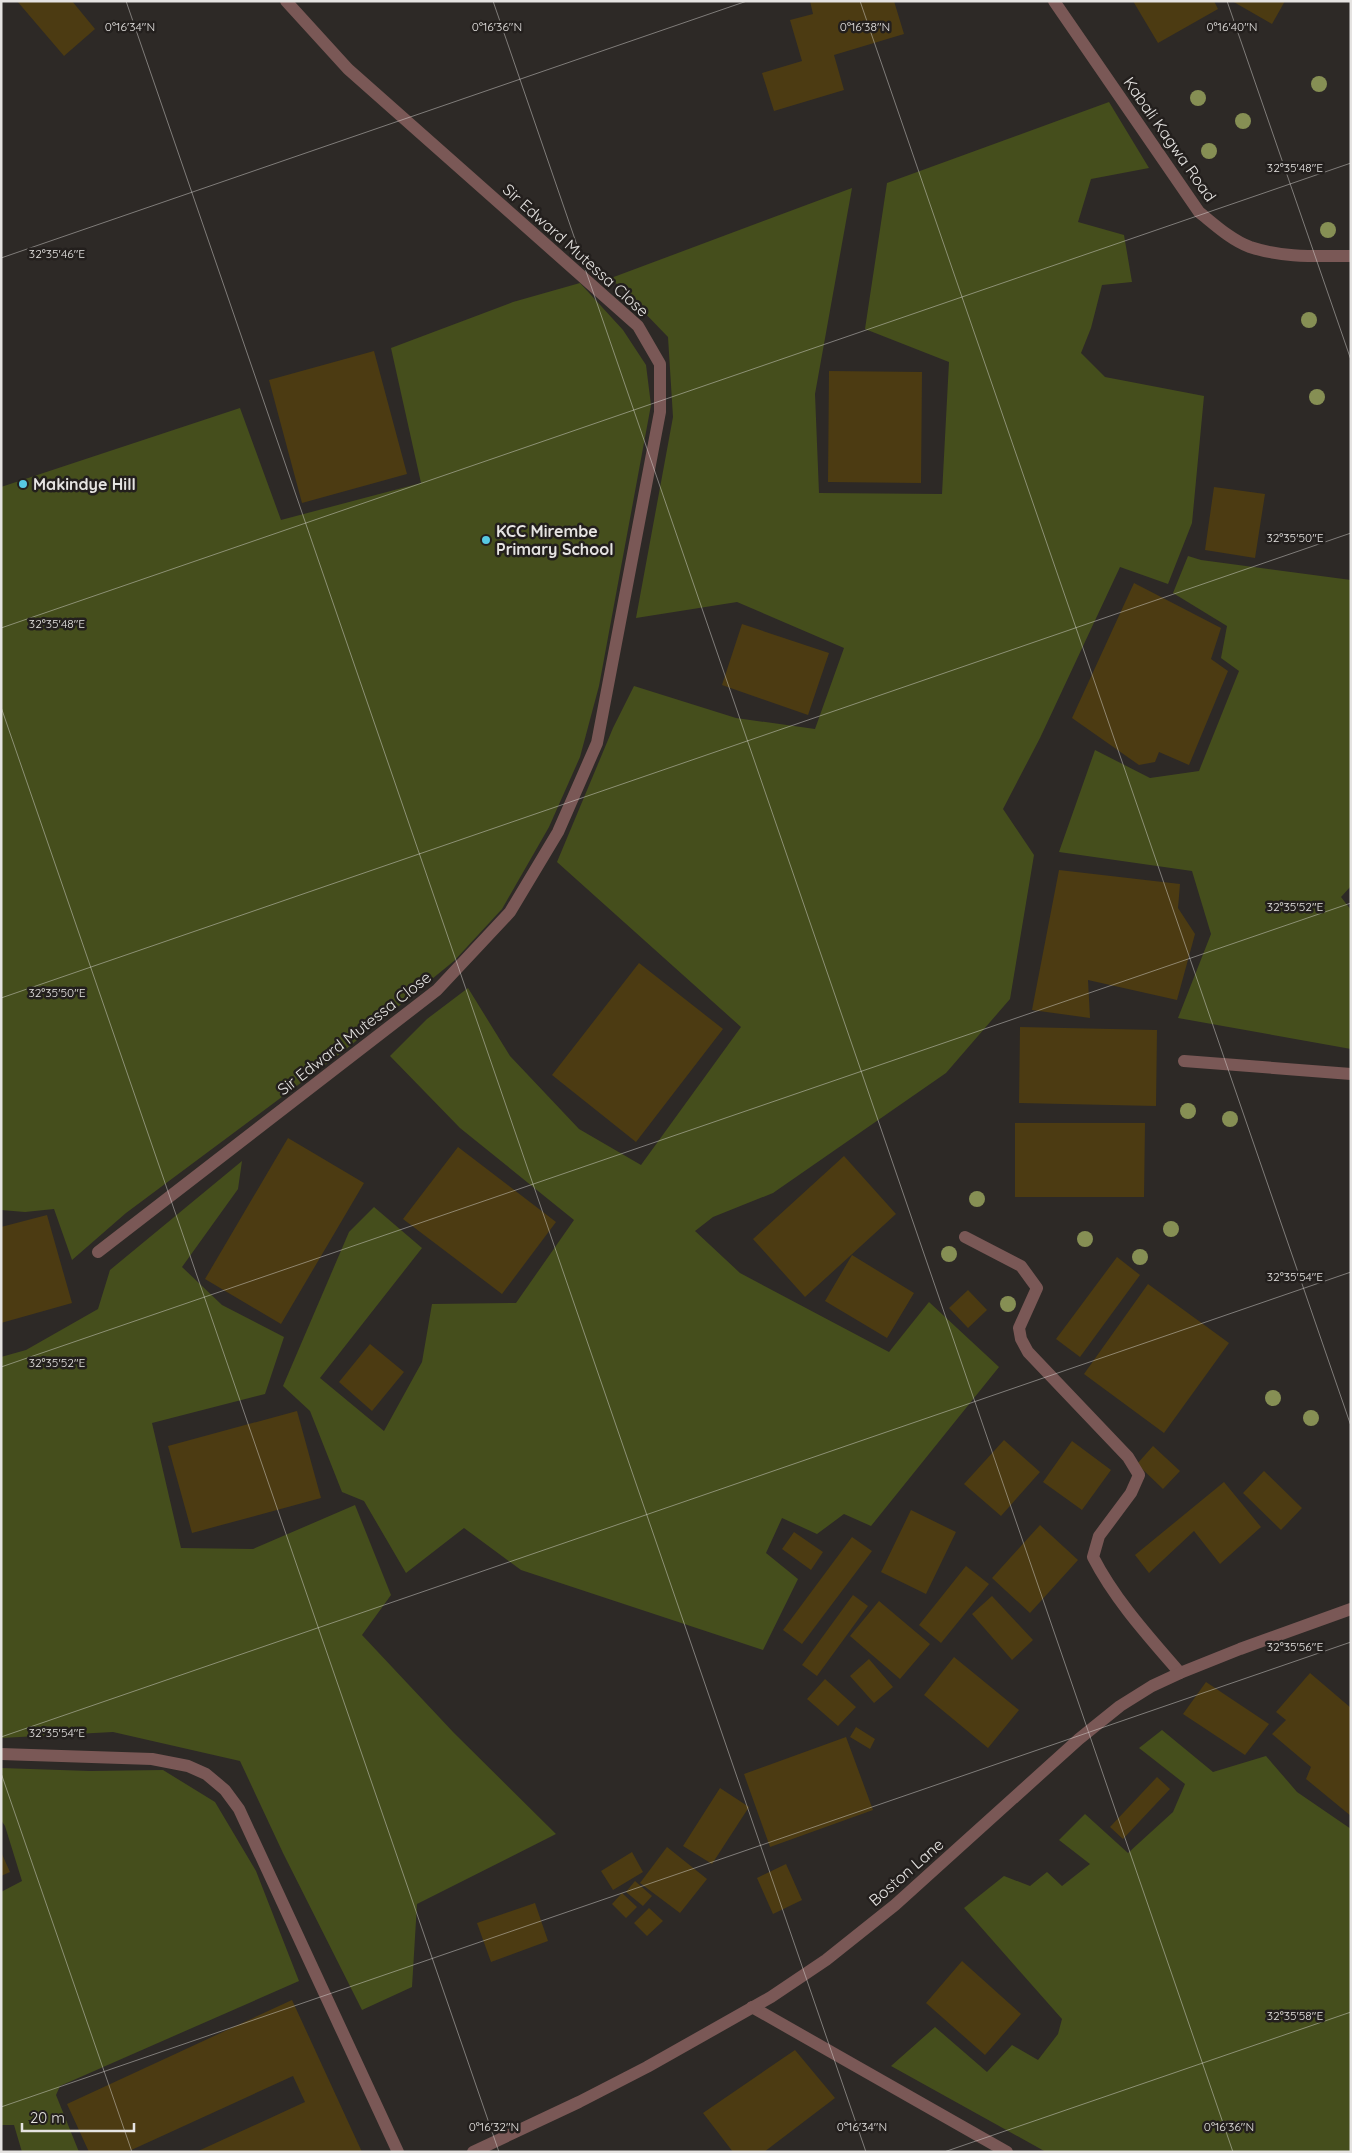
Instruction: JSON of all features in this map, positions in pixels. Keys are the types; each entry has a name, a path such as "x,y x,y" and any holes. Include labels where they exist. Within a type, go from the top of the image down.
{"street":[{"name":"Sir Edward Mutessa Close","path":"98,1252 438,990 510,912 558,832 597,743 660,412 660,364 638,326 348,69 286,1"},
{"name":"Kabali Kagwa Road","path":"1054,1 1199,212 1220,229 1249,246 1297,256 1351,256"},
{"path":"1184,1061 1351,1074"},
{"path":"965,1237 1021,1266 1036,1288 1019,1328 1021,1339 1028,1352 1128,1457 1139,1475 1131,1493 1099,1536 1094,1557 1104,1578 1148,1636 1180,1673"},
{"name":"Boston Lane","path":"473,2152 587,2098 704,2035 826,1960 895,1905 1079,1739 1120,1706 1152,1686 1240,1649 1351,1609"},
{"path":"1,1754 152,1758 188,1766 206,1774 225,1790 239,1809 398,2152"},
{"path":"752,2007 1007,2152"}],"green space":[{"path":"1109,102 1149,168 1091,179 1078,222 1124,235 1132,282 1102,285 1091,328 1081,353 1105,377 1204,396 1192,523 1168,584 1120,567 1040,738 1003,809 1034,855 1010,999 946,1073 773,1193 713,1217 695,1231 740,1273 889,1352 929,1302 999,1367 871,1526 844,1514 817,1534 782,1518 766,1553 798,1579 763,1650 521,1570 464,1528 406,1573 364,1501 342,1492 310,1411 283,1386 349,1232 374,1207 422,1248 320,1378 384,1431 422,1362 432,1304 516,1303 574,1220 460,1128 390,1056 427,1019 468,988 510,1056 579,1129 641,1165 741,1027 557,862 613,728 634,686 736,718 815,729 844,648 737,602 636,618 673,417 668,337 611,278 852,188 815,394 819,493 942,494 949,362 865,329 887,183"},
{"path":"580,283 623,330 646,365 651,405 599,686 580,757 549,827 502,909 454,961 345,1050 126,1213 72,1260 54,1209 25,1212 1,1210 1,487 240,408 281,520 421,483 391,348 513,302"},
{"path":"1188,556 1201,560 1351,580 1351,886 1341,897 1351,910 1351,1049 1178,1018 1211,934 1192,871 1059,852 1095,750 1150,778 1199,771 1239,671 1221,658 1227,626 1173,593"},
{"path":"242,1161 238,1189 182,1267 222,1305 284,1337 265,1394 152,1423 181,1548 253,1549 355,1505 391,1595 362,1635 454,1733 556,1834 417,1904 412,1987 362,2010 283,1853 240,1761 113,1732 1,1738 1,1357 26,1350 98,1309 110,1270"},
{"path":"1162,1730 1213,1772 1266,1756 1297,1792 1351,1829 1351,2152 1046,2152 891,2066 935,2027 987,2072 1012,2045 1038,2060 1058,2034 1062,2019 964,1908 1004,1876 1030,1886 1047,1872 1062,1886 1090,1864 1059,1840 1085,1814 1128,1853 1173,1812 1185,1784 1139,1748"},
{"path":"1,1768 90,1771 163,1770 215,1802 256,1871 299,1981 60,2086 56,2095 79,2152 22,2152 14,2125 1,2125 1,1892 22,1881 5,1826 1,1820"}],"building":[{"path":"17,1 72,1 95,29 64,56"},
{"path":"810,1 894,1 904,34 834,55 844,90 774,111 762,73 802,61 790,20 813,14"},
{"path":"1133,1 1214,1 1218,9 1158,43"},
{"path":"1232,1 1285,1 1272,24"},
{"path":"374,351 407,474 302,503 269,380"},
{"path":"829,371 922,372 921,483 828,482"},
{"path":"1214,487 1265,494 1255,558 1205,550"},
{"path":"1134,583 1221,628 1211,659 1228,671 1189,765 1159,752 1155,762 1139,765 1072,718"},
{"path":"742,624 829,653 808,715 722,685"},
{"path":"1059,870 1180,884 1178,908 1195,934 1177,1000 1088,980 1090,1018 1032,1010"},
{"path":"639,963 723,1029 636,1142 552,1075"},
{"path":"1020,1027 1157,1030 1156,1106 1019,1103"},
{"path":"1015,1123 1145,1123 1144,1197 1015,1197"},
{"path":"288,1138 364,1183 281,1324 205,1279"},
{"path":"458,1147 556,1222 502,1294 403,1219"},
{"path":"844,1156 896,1214 805,1297 753,1239"},
{"path":"47,1215 72,1303 1,1323 1,1227"},
{"path":"852,1255 914,1293 887,1338 825,1301"},
{"path":"1117,1257 1140,1275 1080,1357 1056,1339"},
{"path":"1148,1284 1229,1343 1164,1433 1084,1374"},
{"path":"968,1290 987,1310 968,1328 949,1308"},
{"path":"370,1344 404,1372 372,1411 339,1382"},
{"path":"297,1411 321,1498 192,1533 168,1446"},
{"path":"1004,1440 1040,1472 1001,1516 964,1484"},
{"path":"1072,1441 1111,1470 1082,1510 1043,1482"},
{"path":"1153,1446 1180,1471 1163,1489 1137,1464"},
{"path":"1264,1471 1302,1508 1281,1530 1243,1493"},
{"path":"1224,1482 1261,1527 1220,1564 1194,1531 1149,1573 1135,1555"},
{"path":"911,1510 956,1532 926,1594 881,1572"},
{"path":"1040,1525 1078,1560 1030,1613 992,1578"},
{"path":"794,1532 823,1552 811,1570 782,1549"},
{"path":"852,1537 872,1551 802,1644 783,1630"},
{"path":"966,1566 989,1584 941,1643 919,1625"},
{"path":"853,1595 868,1606 817,1676 802,1665"},
{"path":"992,1596 1033,1640 1012,1660 972,1614"},
{"path":"879,1601 930,1644 900,1679 850,1636"},
{"path":"954,1657 1019,1710 988,1748 924,1695"},
{"path":"869,1659 893,1687 874,1703 850,1676"},
{"path":"1310,1673 1351,1708 1351,1816 1306,1779 1311,1767 1272,1734 1286,1720 1276,1712"},
{"path":"825,1679 856,1707 838,1726 807,1699"},
{"path":"1206,1682 1269,1724 1245,1755 1183,1714"},
{"path":"856,1727 875,1739 870,1749 850,1737"},
{"path":"846,1737 873,1810 770,1847 744,1774"},
{"path":"1157,1777 1170,1789 1123,1839 1110,1827"},
{"path":"720,1788 749,1807 712,1864 683,1846"},
{"path":"667,1847 707,1879 680,1913 640,1883"},
{"path":"1,1852 10,1872 1,1876"},
{"path":"632,1852 643,1872 613,1890 601,1871"},
{"path":"786,1864 802,1900 773,1914 757,1878"},
{"path":"635,1881 652,1896 643,1906 626,1892"},
{"path":"622,1893 637,1907 626,1918 612,1904"},
{"path":"535,1903 548,1941 491,1962 477,1923"},
{"path":"649,1908 663,1921 647,1936 634,1923"},
{"path":"962,1961 1021,2014 985,2055 926,2003"},
{"path":"292,2000 362,2152 196,2152 305,2102 293,2076 127,2152 89,2152 67,2104"},
{"path":"795,2050 835,2098 764,2152 733,2152 703,2113"}],"place":[{"name":"Makindye Hill","path":"23,484"},
{"name":"KCC Mirembe Primary School","path":"486,540"}]}
